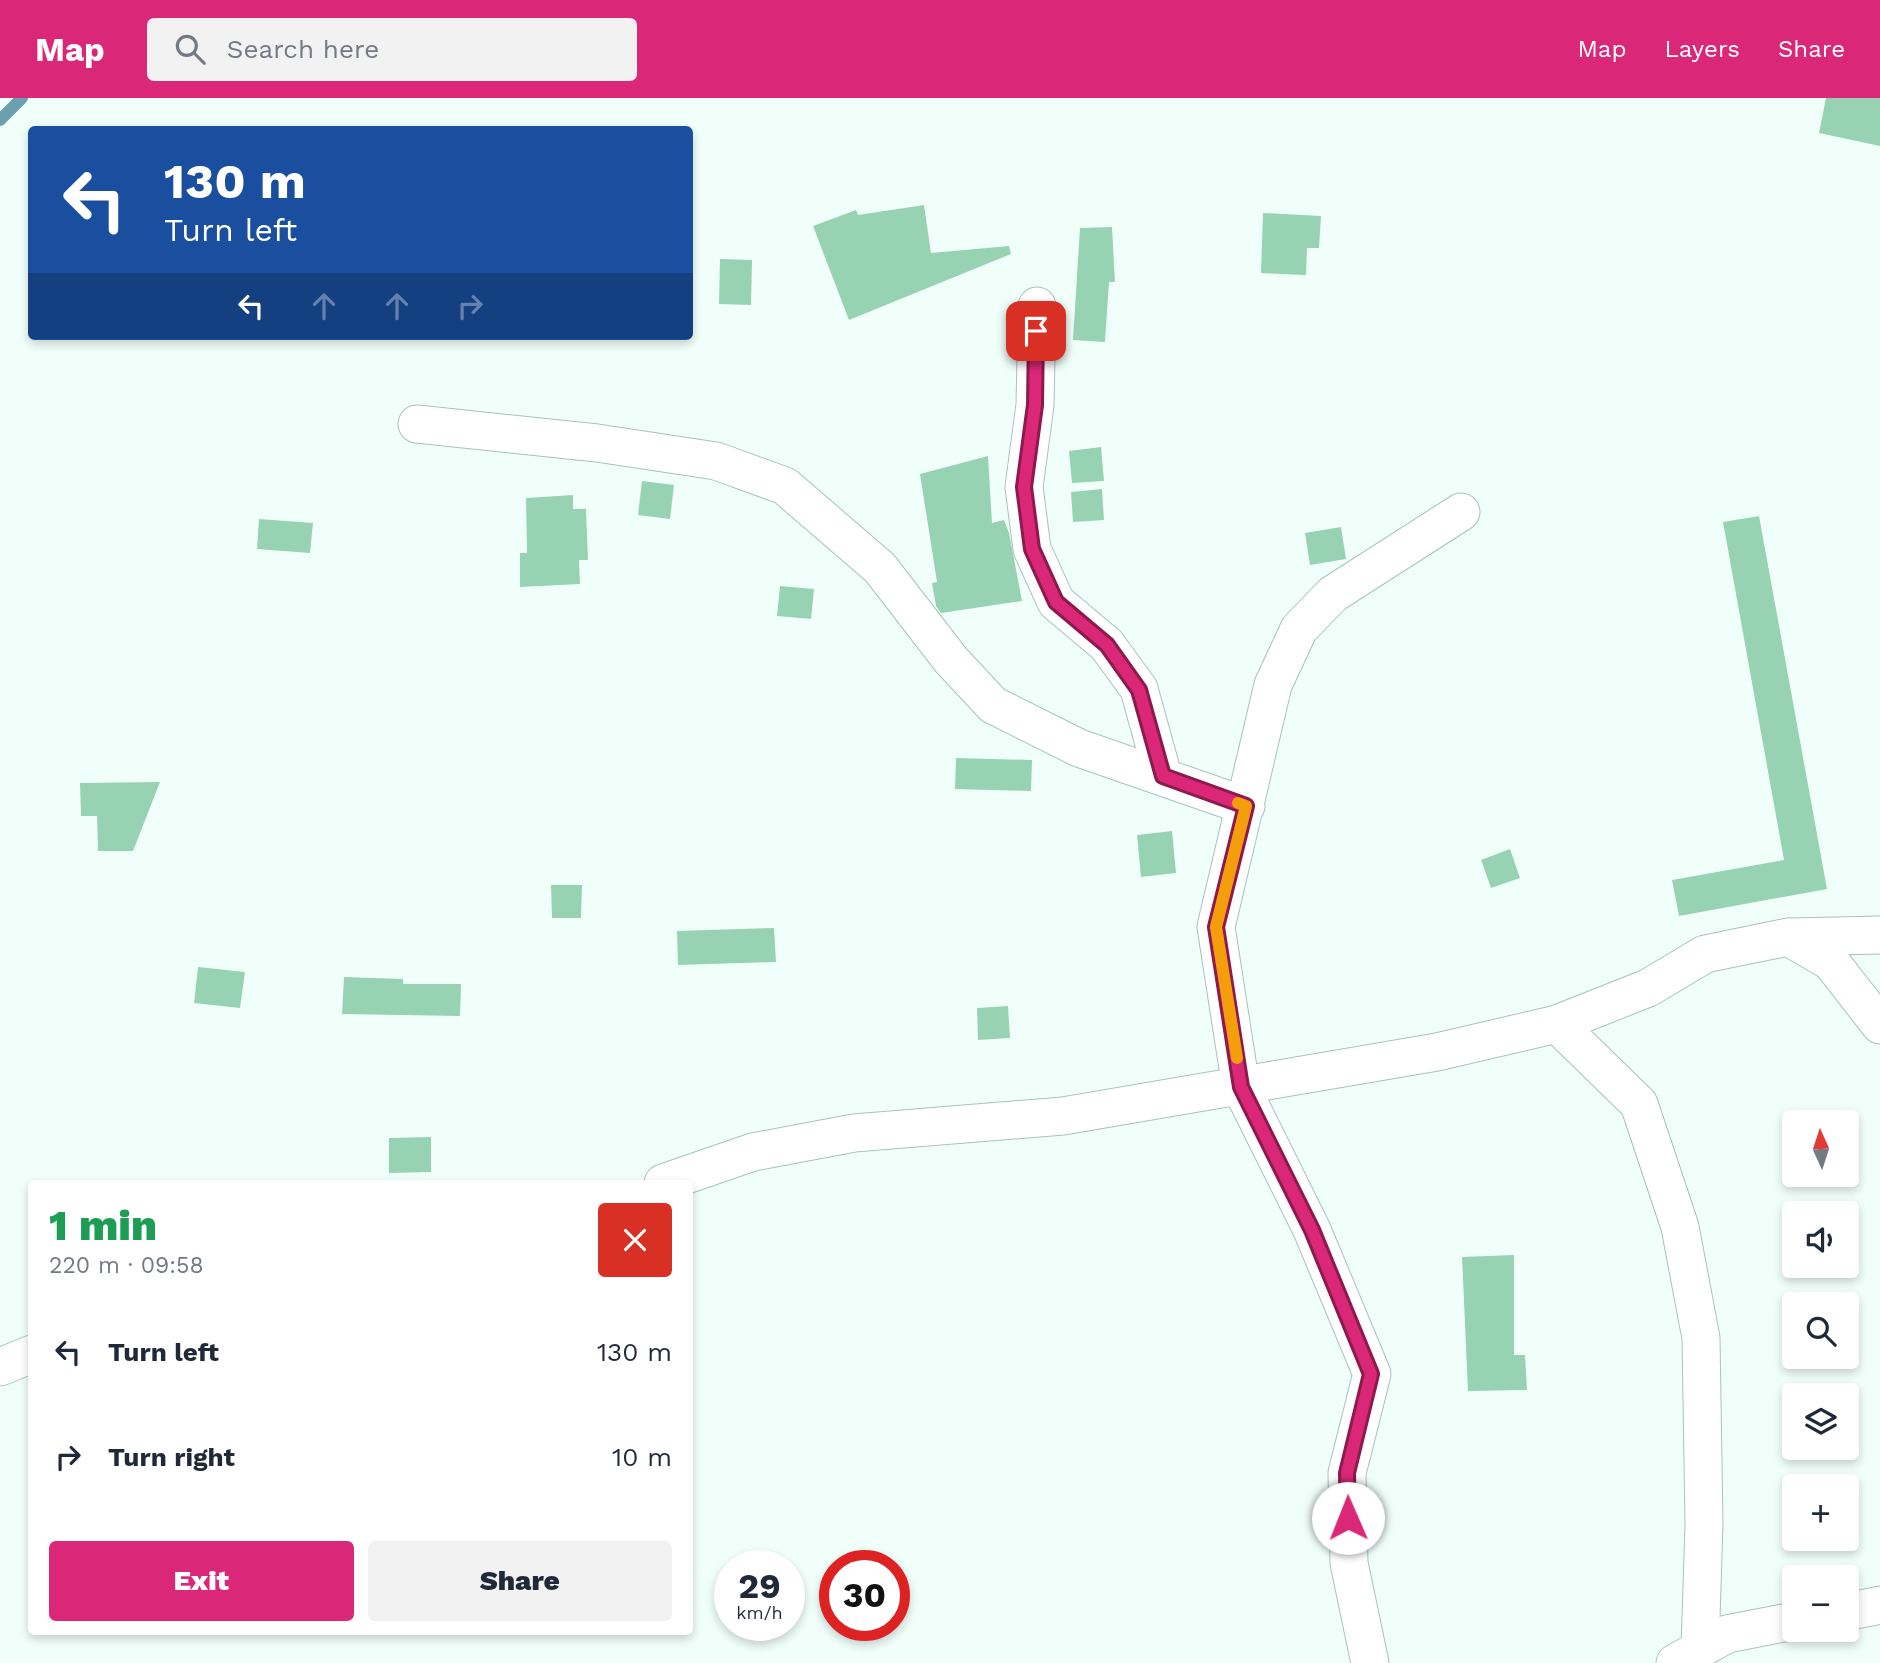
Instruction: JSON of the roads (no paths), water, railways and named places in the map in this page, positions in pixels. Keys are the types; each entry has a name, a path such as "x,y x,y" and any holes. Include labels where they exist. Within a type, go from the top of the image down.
{"street":[{"path":"1037,306 1035,405 1024,487 1032,549 1056,602 1107,645 1139,690 1163,776"},
{"path":"417,424 597,443 716,461 785,486 880,568 951,660 993,705 1079,748 1246,806"},
{"path":"1370,1663 1349,1563 1347,1473 1371,1374 1312,1230 1241,1087 1216,927 1273,685 1298,629 1333,594 1461,512"},
{"path":"672,1180 753,1152 854,1133 1063,1116 1437,1052 1557,1024 1648,988 1705,954 1788,937 1880,934"},
{"path":"1788,937 1831,962 1880,1025"},
{"path":"1557,1024 1639,1104 1680,1227 1702,1338 1704,1524 1687,1656"},
{"path":"0,1367 28,1356"},
{"path":"1859,1609 1880,1605"},
{"path":"1687,1656 1727,1634 1782,1623"}],"waterway":[{"path":"0,120 22,98"}]}
